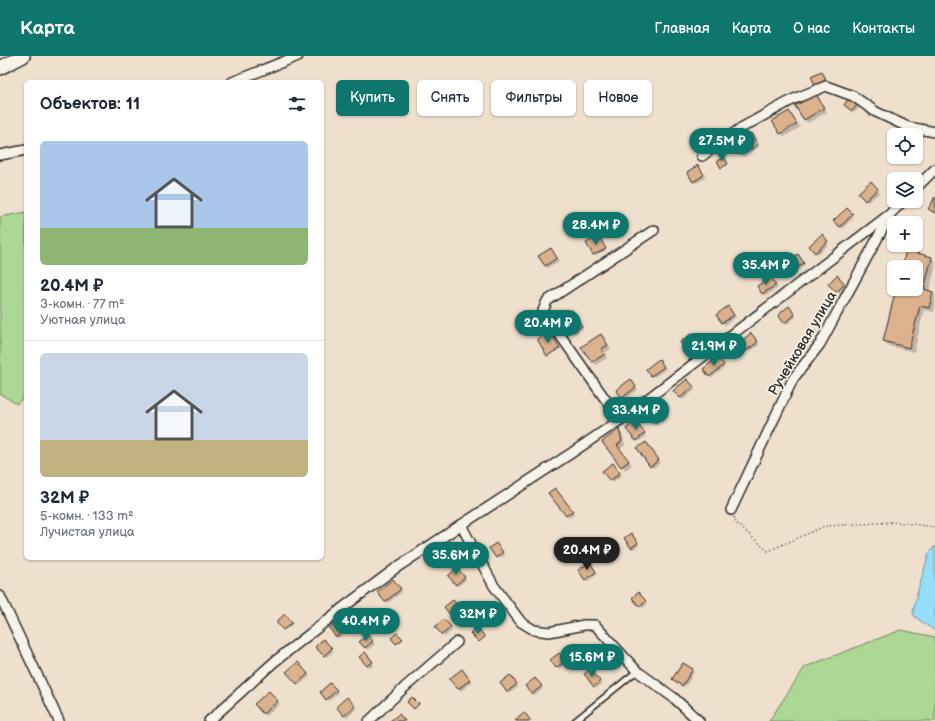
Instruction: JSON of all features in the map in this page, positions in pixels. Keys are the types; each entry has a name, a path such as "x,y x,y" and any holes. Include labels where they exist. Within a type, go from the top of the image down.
{"main road":[{"path":"0,66 23,56"}],"street":[{"path":"237,80 298,56"},
{"path":"702,156 741,128 794,98 826,86 853,96 876,112 908,127 935,132"},
{"path":"0,156 24,150"},
{"path":"923,181 935,169"},
{"path":"209,721 274,662 396,568 620,420 896,208"},
{"name":"Ручейковая улица","path":"731,510 793,378 820,344 890,214"},
{"path":"620,420 543,311 547,301 654,230"},
{"path":"461,525 494,586 521,622 534,630 549,632 584,625 595,625 637,671 674,698 699,721"},
{"path":"0,596 59,721"},
{"path":"369,721 405,686 457,642"}],"lane":[{"path":"575,721 637,671"}],"path":[{"path":"731,510 736,524 768,551 825,526 896,522 935,526"}],"green space":[{"path":"24,212 24,396 17,404 0,394 0,217"},
{"path":"901,630 935,637 935,721 769,721 805,667"}],"water":[{"path":"935,546 935,631 915,617 913,612 929,553"}],"building":[{"path":"822,71 826,80 815,85 811,76"},
{"path":"816,94 824,108 804,120 795,106"},
{"path":"849,98 857,105 852,111 844,105"},
{"path":"789,111 797,124 780,134 772,121"},
{"path":"751,133 758,145 740,155 734,143"},
{"path":"724,157 728,164 721,168 717,161"},
{"path":"698,165 704,175 693,182 687,172"},
{"path":"871,181 878,189 865,201 858,193"},
{"path":"935,197 935,213 928,209"},
{"path":"847,208 853,214 840,227 833,221"},
{"path":"822,234 828,241 815,253 809,246"},
{"path":"599,236 606,249 593,255 586,243"},
{"path":"551,248 557,258 545,266 538,256"},
{"path":"906,252 913,252 932,257 924,289 933,292 929,308 920,306 909,348 883,341 894,296 923,296 923,260 904,260"},
{"path":"798,254 804,263 788,274 782,266"},
{"path":"837,275 845,284 836,292 828,284"},
{"path":"771,277 776,285 762,294 757,286"},
{"path":"728,306 734,315 722,323 716,315"},
{"path":"789,306 795,315 784,323 778,315"},
{"path":"572,310 582,326 572,332 562,316"},
{"path":"549,331 560,348 547,356 537,339"},
{"path":"693,333 699,342 686,351 680,342"},
{"path":"751,333 758,342 746,351 740,342"},
{"path":"601,334 608,345 601,349 605,354 592,362 581,347"},
{"path":"718,357 724,365 709,377 703,369"},
{"path":"659,359 664,367 651,376 646,369"},
{"path":"631,379 636,387 622,398 616,390"},
{"path":"687,379 694,387 680,398 673,391"},
{"path":"659,402 667,413 653,424 645,413"},
{"path":"635,421 645,433 636,441 626,429"},
{"path":"619,429 622,441 617,445 629,461 621,467 602,442"},
{"path":"646,442 659,460 650,467 637,448"},
{"path":"613,463 620,473 610,481 602,471"},
{"path":"555,488 573,511 566,516 548,493"},
{"path":"631,533 638,543 631,548 624,538"},
{"path":"496,543 503,552 496,558 489,548"},
{"path":"590,562 596,572 585,580 578,570"},
{"path":"457,568 465,577 456,585 448,576"},
{"path":"393,579 401,589 385,602 377,592"},
{"path":"638,592 646,601 640,607 632,598"},
{"path":"453,600 461,609 452,617 444,607"},
{"path":"285,614 292,623 283,630 276,622"},
{"path":"444,619 451,627 442,635 435,627"},
{"path":"338,620 346,629 336,637 329,628"},
{"path":"477,627 485,637 479,642 470,633"},
{"path":"397,633 403,639 396,644 391,638"},
{"path":"368,635 373,641 365,648 359,642"},
{"path":"323,639 332,648 324,656 315,647"},
{"path":"365,652 373,662 367,666 359,657"},
{"path":"559,653 566,660 556,668 550,660"},
{"path":"298,662 308,674 297,684 286,672"},
{"path":"683,663 693,669 682,686 672,679"},
{"path":"462,669 470,680 458,689 449,679"},
{"path":"590,669 600,681 594,687 584,674"},
{"path":"510,675 517,684 507,692 500,683"},
{"path":"535,678 542,686 532,694 525,686"},
{"path":"330,683 337,690 326,700 320,692"},
{"path":"269,691 278,701 263,714 254,704"},
{"path":"347,697 355,706 344,716 336,707"},
{"path":"412,697 419,704 414,709 407,702"},
{"path":"524,712 531,721 515,720"},
{"path":"399,714 405,721 390,721"}]}
